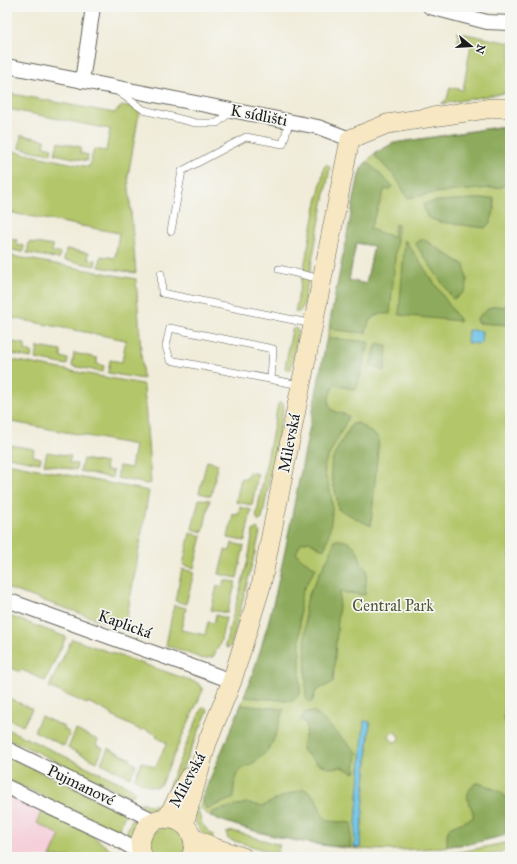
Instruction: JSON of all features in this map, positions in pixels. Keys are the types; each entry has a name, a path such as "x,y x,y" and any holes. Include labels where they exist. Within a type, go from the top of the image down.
{"street":[{"path":"82,81 93,7"},
{"path":"438,8 492,22 510,30"},
{"path":"492,22 510,23"},
{"name":"K sídlišti","path":"7,66 318,127 350,139"},
{"path":"350,139 387,124 509,107"},
{"name":"Milevská","path":"175,825 232,681 261,586 350,139"},
{"name":"Kaplická","path":"7,600 232,681"},
{"name":"Pujmanové","path":"7,749 175,825 215,848 243,857"},
{"name":"Pujmanové","path":"7,787 117,839 142,855"},
{"name":"Milevská","path":"142,855 140,845 144,831 175,825"},
{"name":"Milevská","path":"175,825 194,845 191,857"}],"lane":[{"path":"114,88 144,110 196,124 217,123 233,110"},
{"path":"171,231 182,171 246,137 283,144 289,122"},
{"path":"279,269 321,279"},
{"path":"161,274 162,292 313,324"},
{"path":"271,379 273,349 170,328 166,346 170,360 300,385"}],"shaded area":[{"path":"7,795 92,835 119,857 7,857"}],"green space":[{"path":"456,32 510,43 510,92 441,104 447,99 450,87 463,90 471,44 458,42 458,34"},
{"path":"7,93 114,113 122,106 140,108 128,176 136,273 99,267 101,256 115,258 119,233 7,212 7,150 89,167 94,149 106,151 110,129 7,109"},
{"name":"Central Park","path":"510,125 510,834 435,848 397,850 359,849 321,845 283,838 246,829 210,816 200,807 202,798 235,721 257,663 270,619 283,564 361,168 375,153 394,143","holes":["356,243 374,246 366,284 349,280","370,722 360,847 354,847","395,732 399,737 398,741 393,742 389,737 391,733"]},
{"path":"507,126 507,130 510,129 510,181 502,187 436,193 407,198 397,179 375,156 375,153 394,143"},
{"path":"21,135 45,140 44,146 52,148 51,154 19,148"},
{"path":"58,142 81,147 80,153 88,155 87,161 55,154"},
{"path":"365,163 369,163 392,186 389,190 385,189 370,229 393,237 395,224 398,225 390,314 380,314 373,318 368,324 366,333 334,330 329,326 359,174","holes":["356,243 374,246 366,284 349,280"]},
{"path":"327,164 330,168 303,307 299,312 295,312 324,167"},
{"path":"494,198 493,214 485,228 440,222 427,217 423,204 438,201"},
{"path":"7,238 17,240 16,245 24,246 23,252 7,249"},
{"path":"423,239 464,265 467,285 463,293 459,296 453,299 415,243"},
{"path":"405,240 460,321 399,315"},
{"path":"29,242 53,246 52,252 60,253 59,259 27,253"},
{"path":"66,249 89,253 88,259 96,260 95,266 64,260"},
{"path":"7,255 136,279 143,379 108,373 110,360 122,362 126,340 7,317"},
{"path":"510,302 510,325 478,323 477,318 489,308 495,306 503,307"},
{"path":"295,327 298,331 291,369 288,371 285,368 292,330"},
{"path":"331,338 368,342 369,344 356,390 335,385 329,398 331,408 334,411 349,416 325,463 326,479 331,495 332,515 325,548 323,550 309,541 301,543 296,553 303,560 316,568 303,590 300,601 300,694 293,701 244,697 261,649 274,600 326,341"},
{"path":"7,341 25,344 25,350 32,352 31,358 7,353"},
{"path":"379,343 387,346 385,371 370,366 376,345"},
{"path":"38,347 61,351 61,357 68,359 67,365 36,359"},
{"path":"74,353 97,358 97,364 104,366 103,372 72,366"},
{"path":"7,359 142,384 144,388 151,483 147,484 117,478 119,466 131,468 135,445 7,421"},
{"path":"280,402 284,405 262,519 259,521 256,517 278,404"},
{"path":"358,423 379,438 371,526 338,509 331,474 333,457 352,424"},
{"path":"10,445 34,449 33,456 41,458 40,463 8,457"},
{"path":"47,452 71,456 69,463 77,464 76,470 44,464"},
{"path":"83,459 106,463 105,470 113,471 112,478 80,471"},
{"path":"207,461 218,464 211,496 199,493"},
{"path":"7,463 149,491 125,629 7,588"},
{"path":"249,472 258,474 252,505 236,502 241,478 246,479"},
{"path":"199,499 210,500 203,532 192,529"},
{"path":"240,507 251,510 245,541 228,538 233,514 238,515"},
{"path":"257,528 260,533 231,646 227,648 225,645 248,560 253,531"},
{"path":"190,533 202,536 194,568 183,565"},
{"path":"335,540 346,541 356,549 361,564 367,570 365,595 340,592 333,682 316,691 312,702 308,702 306,698 305,607 309,594 330,554"},
{"path":"232,543 244,546 237,578 219,574 225,550 230,551"},
{"path":"182,569 194,572 186,604 175,601"},
{"path":"224,580 236,582 227,613 211,610 217,586 222,587"},
{"path":"174,605 186,608 181,630 205,635 208,622 214,623 216,615 226,618 220,644 213,657 203,659 166,645"},
{"path":"7,615 66,637 45,681 22,670 20,672 7,666"},
{"path":"72,639 198,683 203,690 161,784 158,786 151,787 134,779 142,762 155,767 167,743 156,737 157,735 144,729 142,731 88,702 87,704 49,687"},
{"path":"510,662 510,725 505,722 504,717"},
{"path":"9,698 32,709 23,726 7,718 7,703"},
{"path":"241,705 284,709 276,733 268,750 257,760 241,770 235,778 234,798 206,809 202,798"},
{"path":"205,707 208,710 175,786 170,788 169,785 202,708"},
{"path":"305,712 315,712 357,752 355,773 341,767 329,768 317,763 302,750 306,734 306,724 301,720"},
{"path":"41,716 64,727 64,729 70,733 64,746 34,731"},
{"path":"7,729 132,788 135,793 132,796 127,795 7,738"},
{"path":"76,730 98,740 96,745 103,748 97,762 68,748"},
{"path":"108,748 131,759 130,761 136,765 130,777 101,763"},
{"path":"7,756 126,813 117,832 7,779"},
{"path":"479,783 499,791 510,800 510,834 470,844 447,846 447,834 449,828 473,818 468,794 474,784"},
{"path":"304,789 311,793 316,799 323,816 329,821 352,823 350,848 279,837 244,828 210,816 212,812 246,803 263,806 279,798"},
{"path":"171,797 165,808 150,811 139,807 142,802 153,805"},
{"path":"194,807 198,809 202,824 213,835 212,840 200,830 196,822"},
{"path":"41,811 92,835 119,857 50,857 60,835 37,823"},
{"path":"133,817 140,820 135,826 131,838 125,835"},
{"path":"161,828 174,828 183,838 185,848 181,857 154,857 151,853 149,845 150,841 154,834"},
{"path":"233,831 280,845 277,854 228,839 226,833"},
{"path":"510,842 510,850 481,857 405,857 460,852"}],"water":[{"path":"468,330 482,331 481,344 467,343"},
{"path":"364,721 370,722 360,848 354,847"}]}
